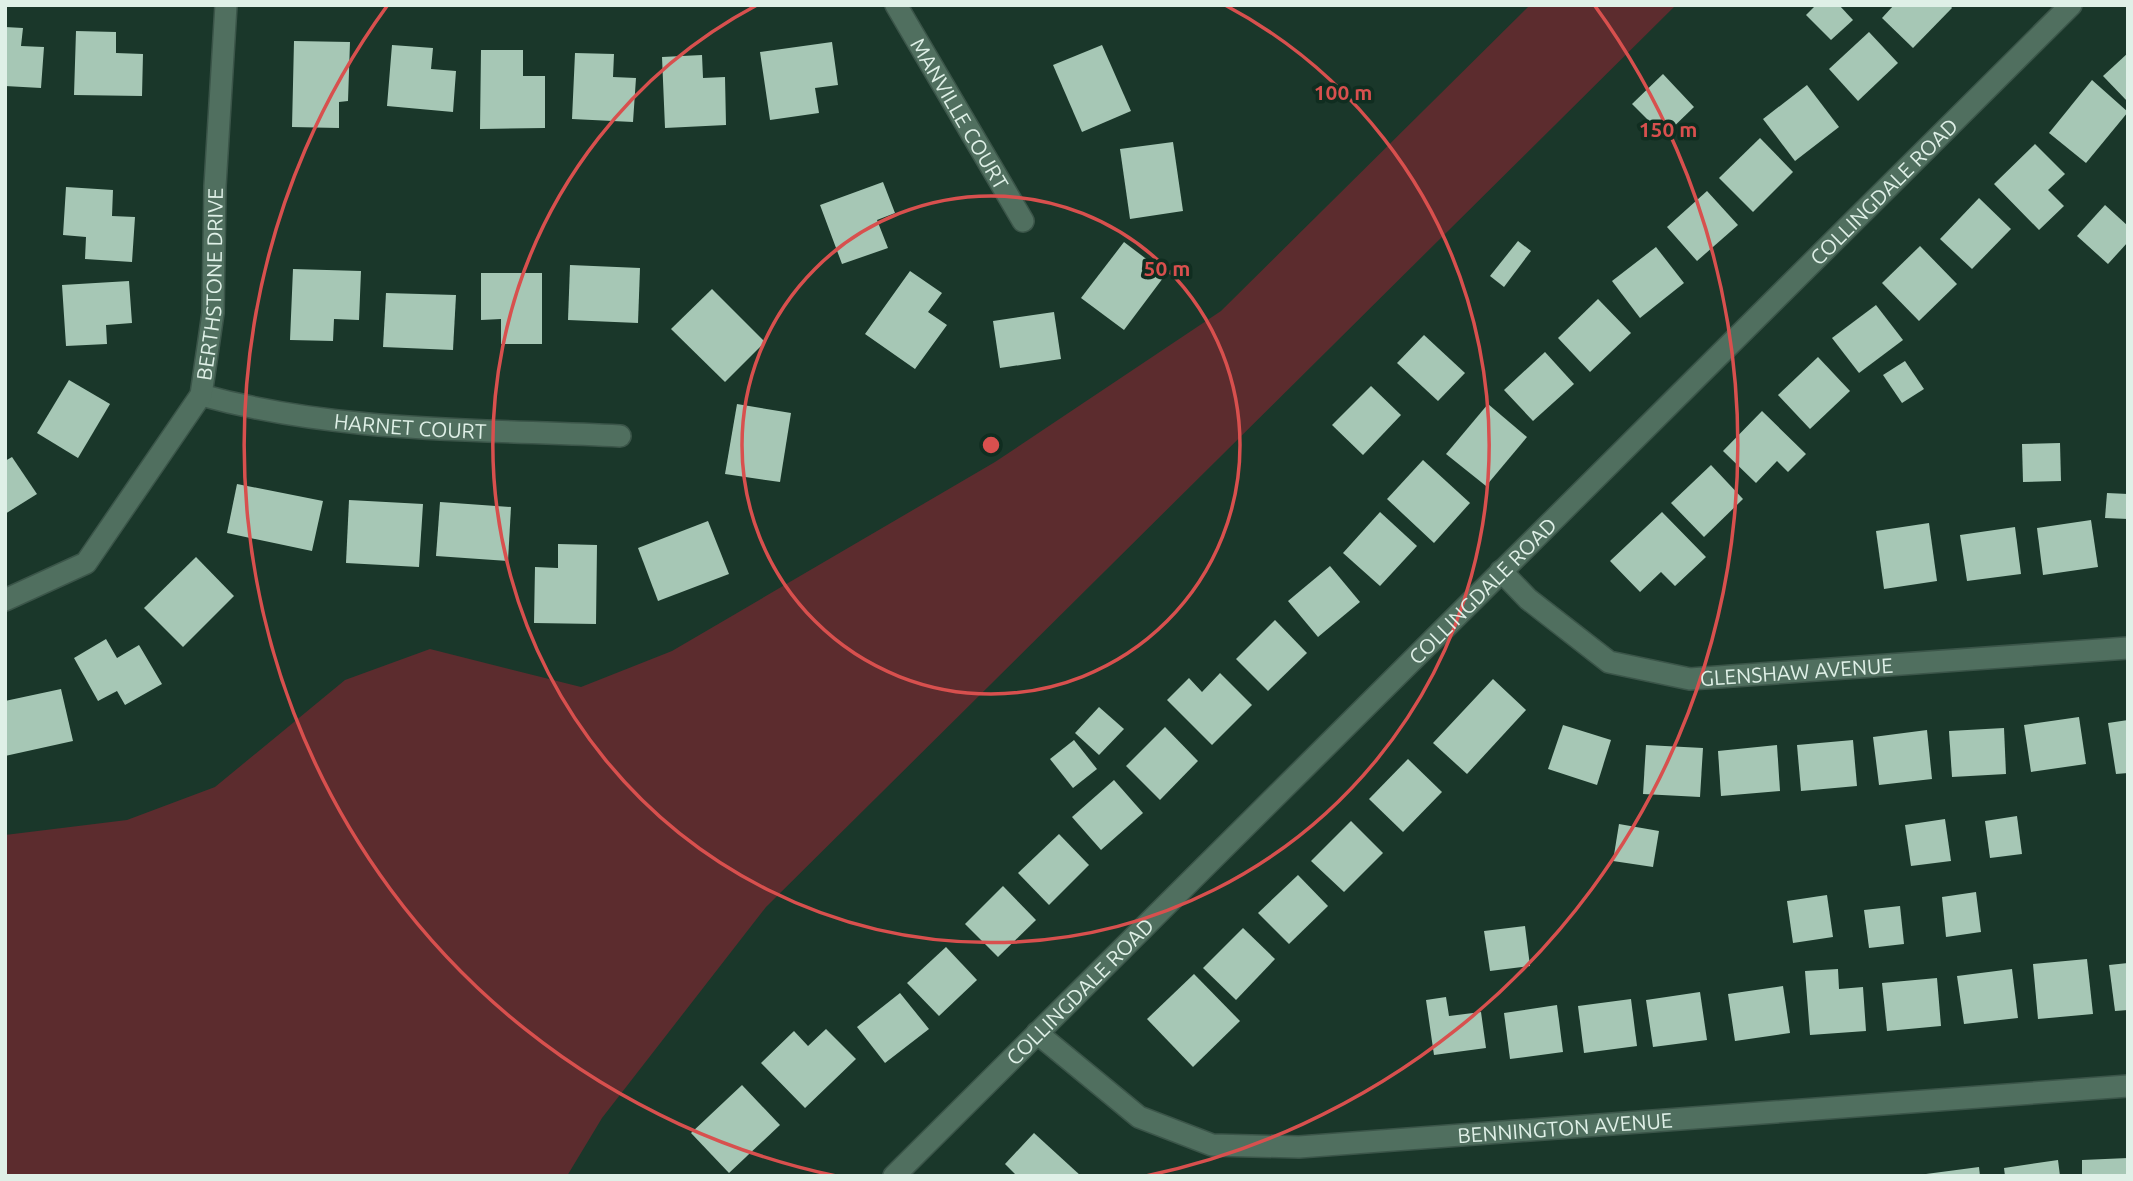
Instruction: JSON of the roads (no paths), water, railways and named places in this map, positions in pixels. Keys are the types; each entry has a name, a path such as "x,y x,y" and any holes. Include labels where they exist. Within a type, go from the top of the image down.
{"street":[{"name":"BERTHSTONE DRIVE","path":"5,600 86,563 201,395 213,313 215,186 226,5"},
{"name":"MANVILLE COURT","path":"896,5 1023,221"},
{"name":"COLLINGDALE ROAD","path":"894,1176 2071,5"},
{"name":"HARNET COURT","path":"201,395 260,411 334,423 620,436"},
{"name":"GLENSHAW AVENUE","path":"1501,571 1528,599 1609,662 1690,679 2128,648"},
{"name":"BENNINGTON AVENUE","path":"1037,1033 1139,1117 1212,1145 1300,1147 2128,1086"}]}
